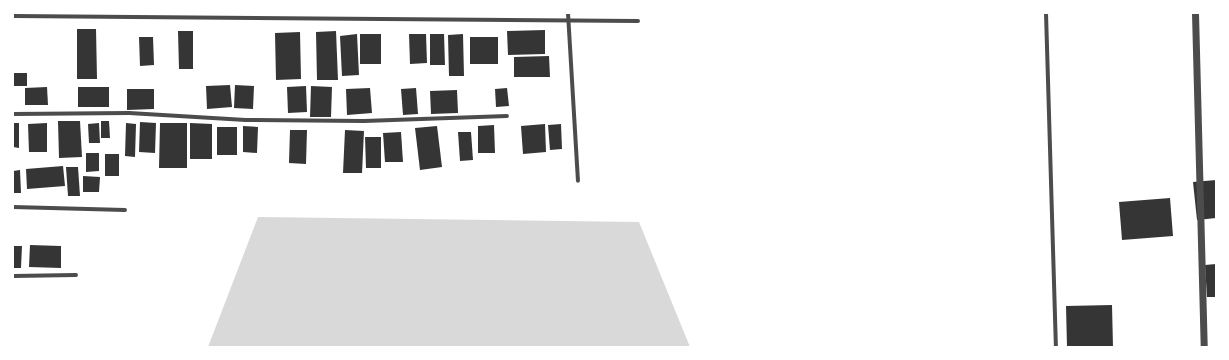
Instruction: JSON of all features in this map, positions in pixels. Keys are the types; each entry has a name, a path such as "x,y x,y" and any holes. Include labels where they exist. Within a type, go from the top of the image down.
{"street":[{"path":"568,13 567,20 578,181"},
{"path":"1046,13 1056,347"},
{"path":"1195,13 1204,347"},
{"path":"13,16 638,21"},
{"path":"13,114 129,113 246,120 364,121 508,116"},
{"path":"13,207 124,210"},
{"path":"13,276 76,275"}],"shaded area":[{"path":"258,217 639,222 690,347 208,347"}],"building":[{"path":"77,29 96,29 97,79 77,79"},
{"path":"545,30 545,54 508,55 507,31"},
{"path":"178,31 193,31 193,69 179,69"},
{"path":"336,31 338,80 317,80 316,32"},
{"path":"300,32 301,79 276,80 275,33"},
{"path":"357,34 359,75 342,76 340,36"},
{"path":"360,34 381,34 381,64 360,64"},
{"path":"409,34 426,34 427,63 410,64"},
{"path":"430,34 444,34 445,65 430,65"},
{"path":"463,34 464,76 449,76 448,35"},
{"path":"139,37 153,37 154,65 140,66"},
{"path":"470,37 498,37 498,64 470,64"},
{"path":"549,56 550,77 514,77 514,57"},
{"path":"13,73 27,73 27,86 13,86"},
{"path":"230,85 232,107 207,109 206,86"},
{"path":"235,85 254,86 253,109 234,108"},
{"path":"306,86 307,112 288,113 287,87"},
{"path":"311,86 332,87 331,117 310,117"},
{"path":"47,87 48,105 25,105 25,88"},
{"path":"78,87 109,87 109,107 78,107"},
{"path":"370,88 372,113 347,115 346,89"},
{"path":"416,88 418,114 403,115 401,89"},
{"path":"507,88 509,106 496,107 495,89"},
{"path":"127,89 154,89 154,109 127,110"},
{"path":"457,90 458,113 431,114 430,91"},
{"path":"58,121 80,121 82,157 59,158"},
{"path":"101,121 109,121 110,138 101,138"},
{"path":"140,122 156,123 155,153 139,152"},
{"path":"13,123 19,123 19,148 13,147"},
{"path":"47,123 47,152 29,152 28,124"},
{"path":"99,123 100,143 89,143 88,124"},
{"path":"126,123 136,124 135,157 125,156"},
{"path":"160,123 187,123 187,168 159,168"},
{"path":"190,123 212,124 212,159 190,159"},
{"path":"545,124 546,152 523,154 521,126"},
{"path":"561,124 562,149 550,150 548,125"},
{"path":"494,125 495,153 478,153 478,126"},
{"path":"243,126 258,127 257,153 243,152"},
{"path":"437,126 442,167 420,170 415,128"},
{"path":"217,127 237,127 237,155 217,155"},
{"path":"290,130 307,130 306,164 289,163"},
{"path":"345,130 364,131 362,173 343,173"},
{"path":"401,132 403,162 385,162 383,133"},
{"path":"458,132 471,132 473,160 460,161"},
{"path":"365,137 381,137 381,168 366,168"},
{"path":"86,153 99,153 99,171 86,172"},
{"path":"105,154 119,154 119,176 105,176"},
{"path":"63,166 65,186 27,189 26,169"},
{"path":"66,167 78,167 80,196 68,196"},
{"path":"20,170 21,193 13,193 13,171"},
{"path":"83,176 100,177 99,192 83,192"},
{"path":"1216,180 1216,218 1197,220 1193,182"},
{"path":"1170,198 1173,236 1122,240 1119,202"},
{"path":"30,245 61,246 61,268 29,267"},
{"path":"13,246 22,246 21,268 13,268"},
{"path":"1216,264 1216,297 1207,297 1205,265"},
{"path":"1112,305 1113,347 1067,347 1066,306"}]}
